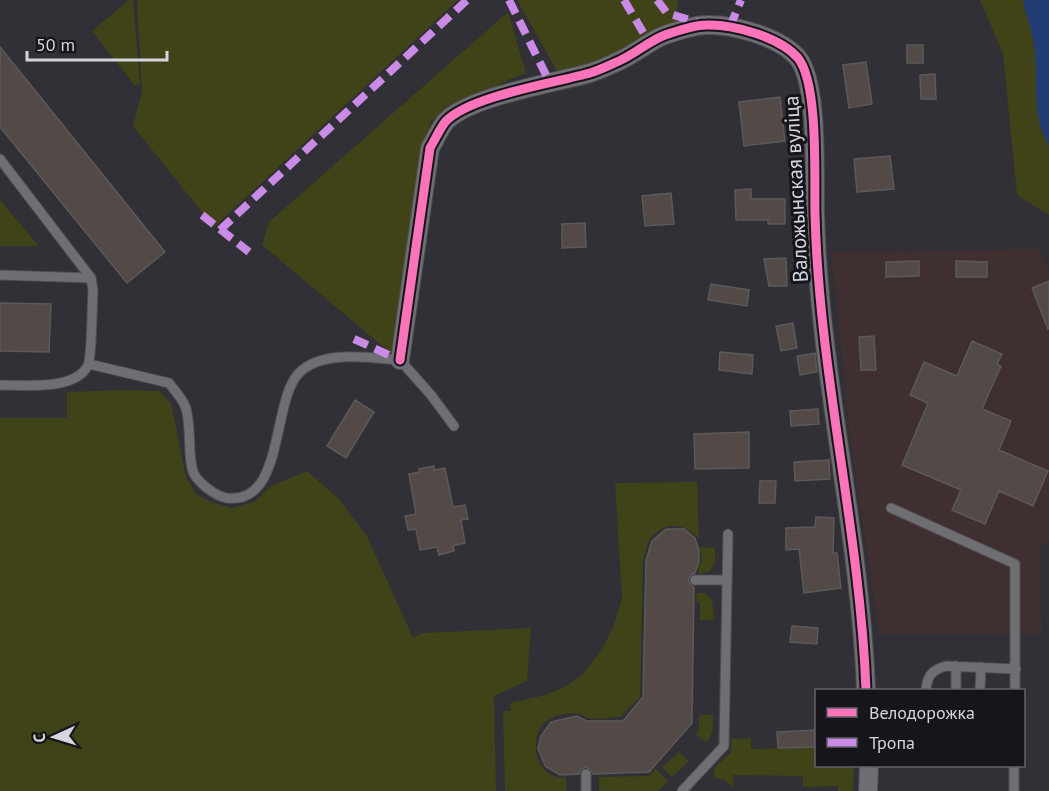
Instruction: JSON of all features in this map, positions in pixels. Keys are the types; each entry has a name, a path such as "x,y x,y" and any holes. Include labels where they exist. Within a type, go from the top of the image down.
{"street":[{"name":"Валожынская вуліца","path":"400,360 430,148 446,122 464,108 593,72 634,54 663,35 705,25 758,33 783,46 798,59 808,80 812,112 816,253 827,367 864,632 866,689"},
{"path":"868,791 869,767"}],"lane":[{"path":"0,159 91,278 93,290 89,364 79,377 40,385 0,385"},
{"path":"0,275 91,278"},
{"path":"89,364 169,383 185,406 194,473 209,490 223,498 235,498 254,491 267,472 274,454 283,403 299,373 322,360 348,356 400,360 431,395 454,426"},
{"path":"891,508 1015,564 1015,689"},
{"path":"682,791 724,746 728,534"},
{"path":"694,580 727,580"},
{"path":"926,689 927,680 935,669 946,666 1016,669"},
{"path":"956,666 956,689"},
{"path":"980,689 981,667"},
{"path":"1014,767 1014,791"},
{"path":"586,774 586,791"}],"shaded area":[{"path":"1039,249 1049,272 1049,542 1040,547 1042,635 879,634 850,435 831,252"}],"green space":[{"path":"129,0 133,0 140,84 135,86 92,31"},
{"path":"137,0 458,0 214,227 133,126 142,91"},
{"path":"517,0 678,0 675,32 562,80"},
{"path":"980,0 1049,0 1049,215 1017,195 1003,54"},
{"path":"508,12 526,73 508,80 431,121 420,170 392,354 262,245 269,222"},
{"path":"0,200 39,246 0,246"},
{"path":"159,391 171,403 186,477 196,494 211,502 231,508 254,502 271,486 307,471 338,498 367,536 413,638 423,633 531,628 527,681 494,696 496,791 0,791 0,418 67,418 67,392"},
{"path":"697,482 699,539 681,527 669,526 650,539 643,562 640,697 620,717 591,719 576,713 551,718 544,723 537,738 537,756 546,771 555,777 566,777 567,791 505,791 503,711 511,711 510,703 563,688 583,674 602,649 614,625 622,598 615,483"},
{"path":"700,547 715,548 715,562 710,571 699,574 698,567 702,561"},
{"path":"696,593 704,593 712,599 714,620 700,620 700,602 697,602"},
{"path":"699,715 713,715 712,733 706,742 696,734 699,730"},
{"path":"751,738 751,749 815,747 815,767 854,767 853,791 838,791 838,786 803,787 803,776 733,775 733,788 723,779 715,778 713,773 717,765 731,752 731,739"},
{"path":"679,752 689,761 672,777 662,767"},
{"path":"656,769 669,782 657,791 599,791 599,777 649,776"}],"water":[{"path":"1023,0 1049,0 1049,145 1039,122 1034,45"}],"building":[{"path":"907,45 923,45 923,63 907,63"},
{"path":"0,47 165,252 127,283 0,127"},
{"path":"866,62 872,104 849,108 843,65"},
{"path":"935,74 936,99 921,99 920,75"},
{"path":"780,97 785,141 744,146 739,102"},
{"path":"890,156 894,189 857,192 854,159"},
{"path":"751,189 751,199 785,199 785,224 768,224 768,220 736,220 735,190"},
{"path":"671,193 674,224 645,226 642,196"},
{"path":"585,223 586,247 562,248 562,224"},
{"path":"786,258 787,286 769,286 764,259"},
{"path":"919,261 919,276 886,277 886,262"},
{"path":"956,261 987,262 987,277 956,277"},
{"path":"1049,281 1049,328 1048,329 1032,288"},
{"path":"711,284 749,290 747,306 708,300"},
{"path":"0,303 51,304 49,352 0,351"},
{"path":"793,323 797,348 781,351 776,326"},
{"path":"874,336 876,370 861,370 859,337"},
{"path":"972,341 1002,354 997,364 1001,366 982,409 1011,421 999,450 1048,471 1033,506 999,491 985,524 952,510 961,490 902,465 928,403 910,395 924,362 957,376"},
{"path":"720,352 753,355 752,374 719,370"},
{"path":"815,353 817,372 800,375 797,356"},
{"path":"355,400 374,412 346,458 327,446"},
{"path":"818,409 819,424 791,426 790,411"},
{"path":"749,432 749,468 695,469 694,434"},
{"path":"829,460 830,479 795,481 794,462"},
{"path":"434,466 434,470 445,468 453,507 465,505 468,519 461,520 465,543 453,546 454,551 439,555 437,547 420,550 416,529 408,530 405,516 416,514 409,474"},
{"path":"760,481 776,481 775,503 759,503"},
{"path":"816,517 834,518 833,553 837,553 841,588 804,593 799,549 786,550 786,528 815,527"},
{"path":"666,529 684,529 695,538 699,550 699,561 695,573 688,579 694,587 692,723 649,772 593,774 585,767 579,774 560,775 545,766 538,748 541,736 551,722 577,716 587,721 623,721 643,697 646,560 652,541"},
{"path":"792,626 818,628 817,644 790,642"},
{"path":"815,730 815,747 778,748 777,732"}],"marked path":[{"path":"220,230 467,0"},
{"path":"509,0 550,83"},
{"path":"624,0 650,44"},
{"path":"657,0 667,13 699,23"},
{"path":"730,27 741,0"},
{"path":"202,215 249,252"},
{"path":"354,339 400,360"}],"cycle path":[{"path":"400,360 430,148 446,121 458,112 493,97 597,70 625,58 659,38 696,26 717,25 742,29 768,38 790,51 798,58 805,71 812,110 818,274 831,393 856,571 866,689"}]}
